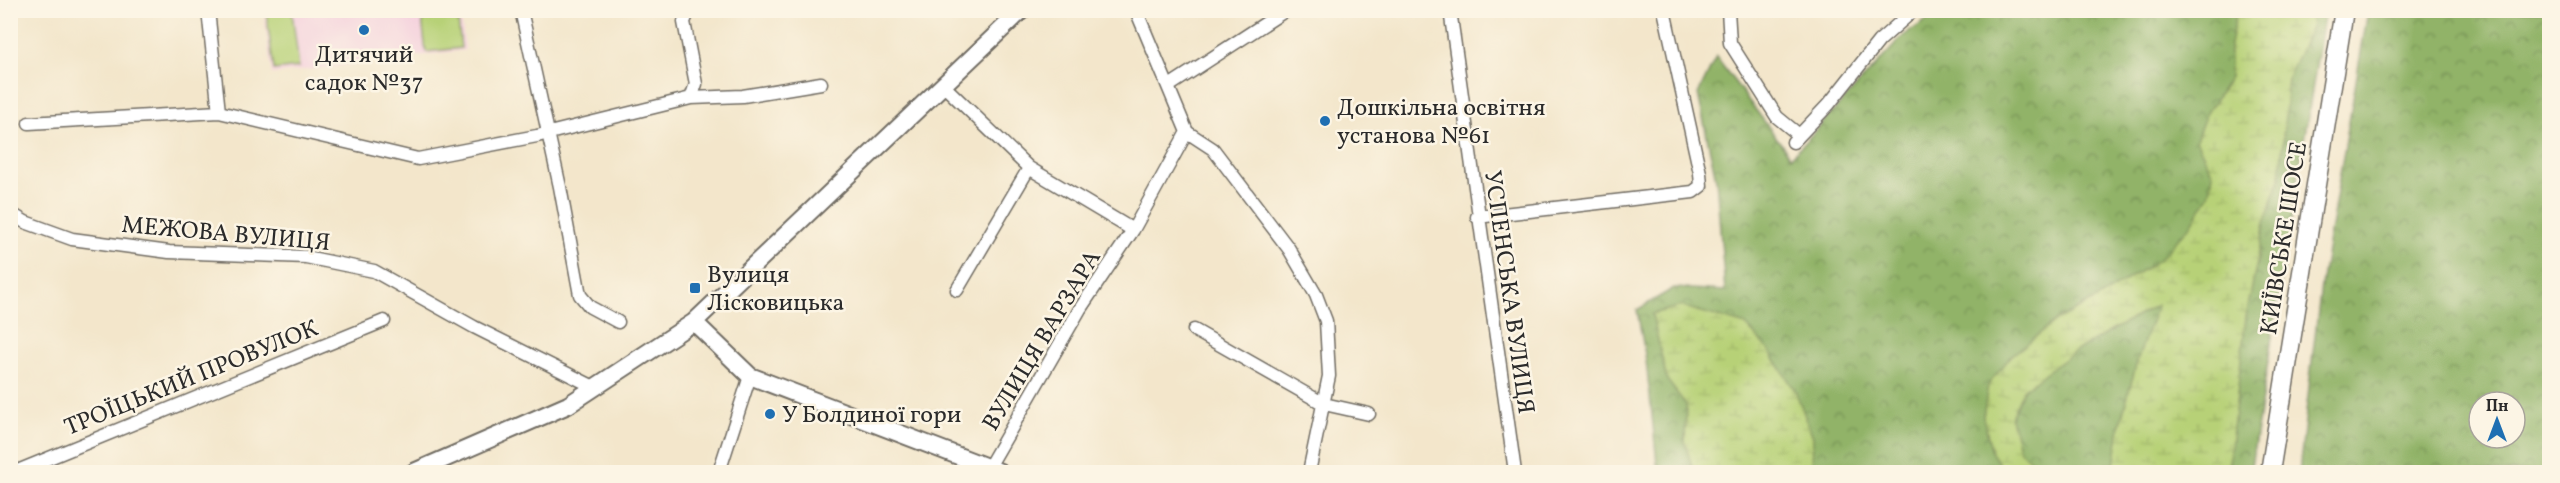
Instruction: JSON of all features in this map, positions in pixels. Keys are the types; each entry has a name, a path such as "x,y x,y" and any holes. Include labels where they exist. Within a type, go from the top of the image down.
{"main road":[{"path":"414,472 568,405 694,322 1022,10"},
{"name":"КИЇВСЬКЕ ШОСЕ","path":"2270,472 2344,10"},
{"path":"694,322 750,376 991,471"}],"street":[{"path":"208,10 219,112"},
{"path":"521,10 549,133 580,296 590,307 618,322"},
{"path":"690,10 684,22 696,84 691,98"},
{"path":"1136,10 1187,132 1213,149 1289,249 1316,295 1326,321 1329,376 1309,472"},
{"name":"УСПЕНСЬКА ВУЛИЦЯ","path":"1450,10 1477,217 1515,472"},
{"path":"1477,217 1693,192 1701,186 1664,10"},
{"path":"1728,10 1730,43 1777,117 1796,139 1829,104 1879,41 1914,10"},
{"path":"1169,86 1279,13"},
{"path":"30,123 219,112 418,159 549,133 691,98 743,96 821,83"},
{"path":"943,85 1029,168 1132,230"},
{"name":"ВУЛИЦЯ ВАРЗАРА","path":"991,471 1080,309 1132,230 1187,132"},
{"path":"957,290 1029,168"},
{"name":"МЕЖОВА ВУЛИЦЯ","path":"10,213 25,222 72,239 169,252 306,257 374,271 474,327 594,387"},
{"name":"ТРОЇЦЬКИЙ ПРОВУЛОК","path":"15,472 384,321"},
{"path":"1194,330 1324,404 1369,414"},
{"path":"719,472 750,376"}],"shaded area":[{"name":"Дитячий садок №37","path":"264,11 460,11 465,50 272,74"}],"green space":[{"path":"266,11 292,11 299,67 274,70"},
{"path":"421,11 457,11 461,48 426,52"},
{"path":"1940,11 2325,11 2250,472 1658,472 1646,360 1637,310 1674,288 1725,291 1716,179 1698,94 1716,57 1791,157 1903,36"},
{"path":"2237,11 2309,11 2312,25 2288,78 2280,178 2265,223 2246,317 2228,472 2113,472 2121,420 2138,358 2157,305 2081,348 2023,390 2011,418 2020,451 2044,472 2004,472 1992,453 1983,417 1988,385 2011,356 2057,320 2100,297 2160,259 2191,225 2209,196 2213,174 2196,140 2205,116 2230,77 2230,44"},
{"path":"2368,11 2549,11 2549,472 2299,472 2321,285"},
{"path":"1681,306 1746,325 1770,352 1795,390 1813,437 1812,472 1694,472 1685,444 1686,405 1667,380 1652,314"}],"place":[{"name":"Дитячий садок №37","path":"364,30"},
{"name":"Дошкільна освітня установа №61","path":"1325,121"},
{"name":"Вулиця Лісковицька","path":"695,288"},
{"name":"У Болдиної гори","path":"770,414"}]}
